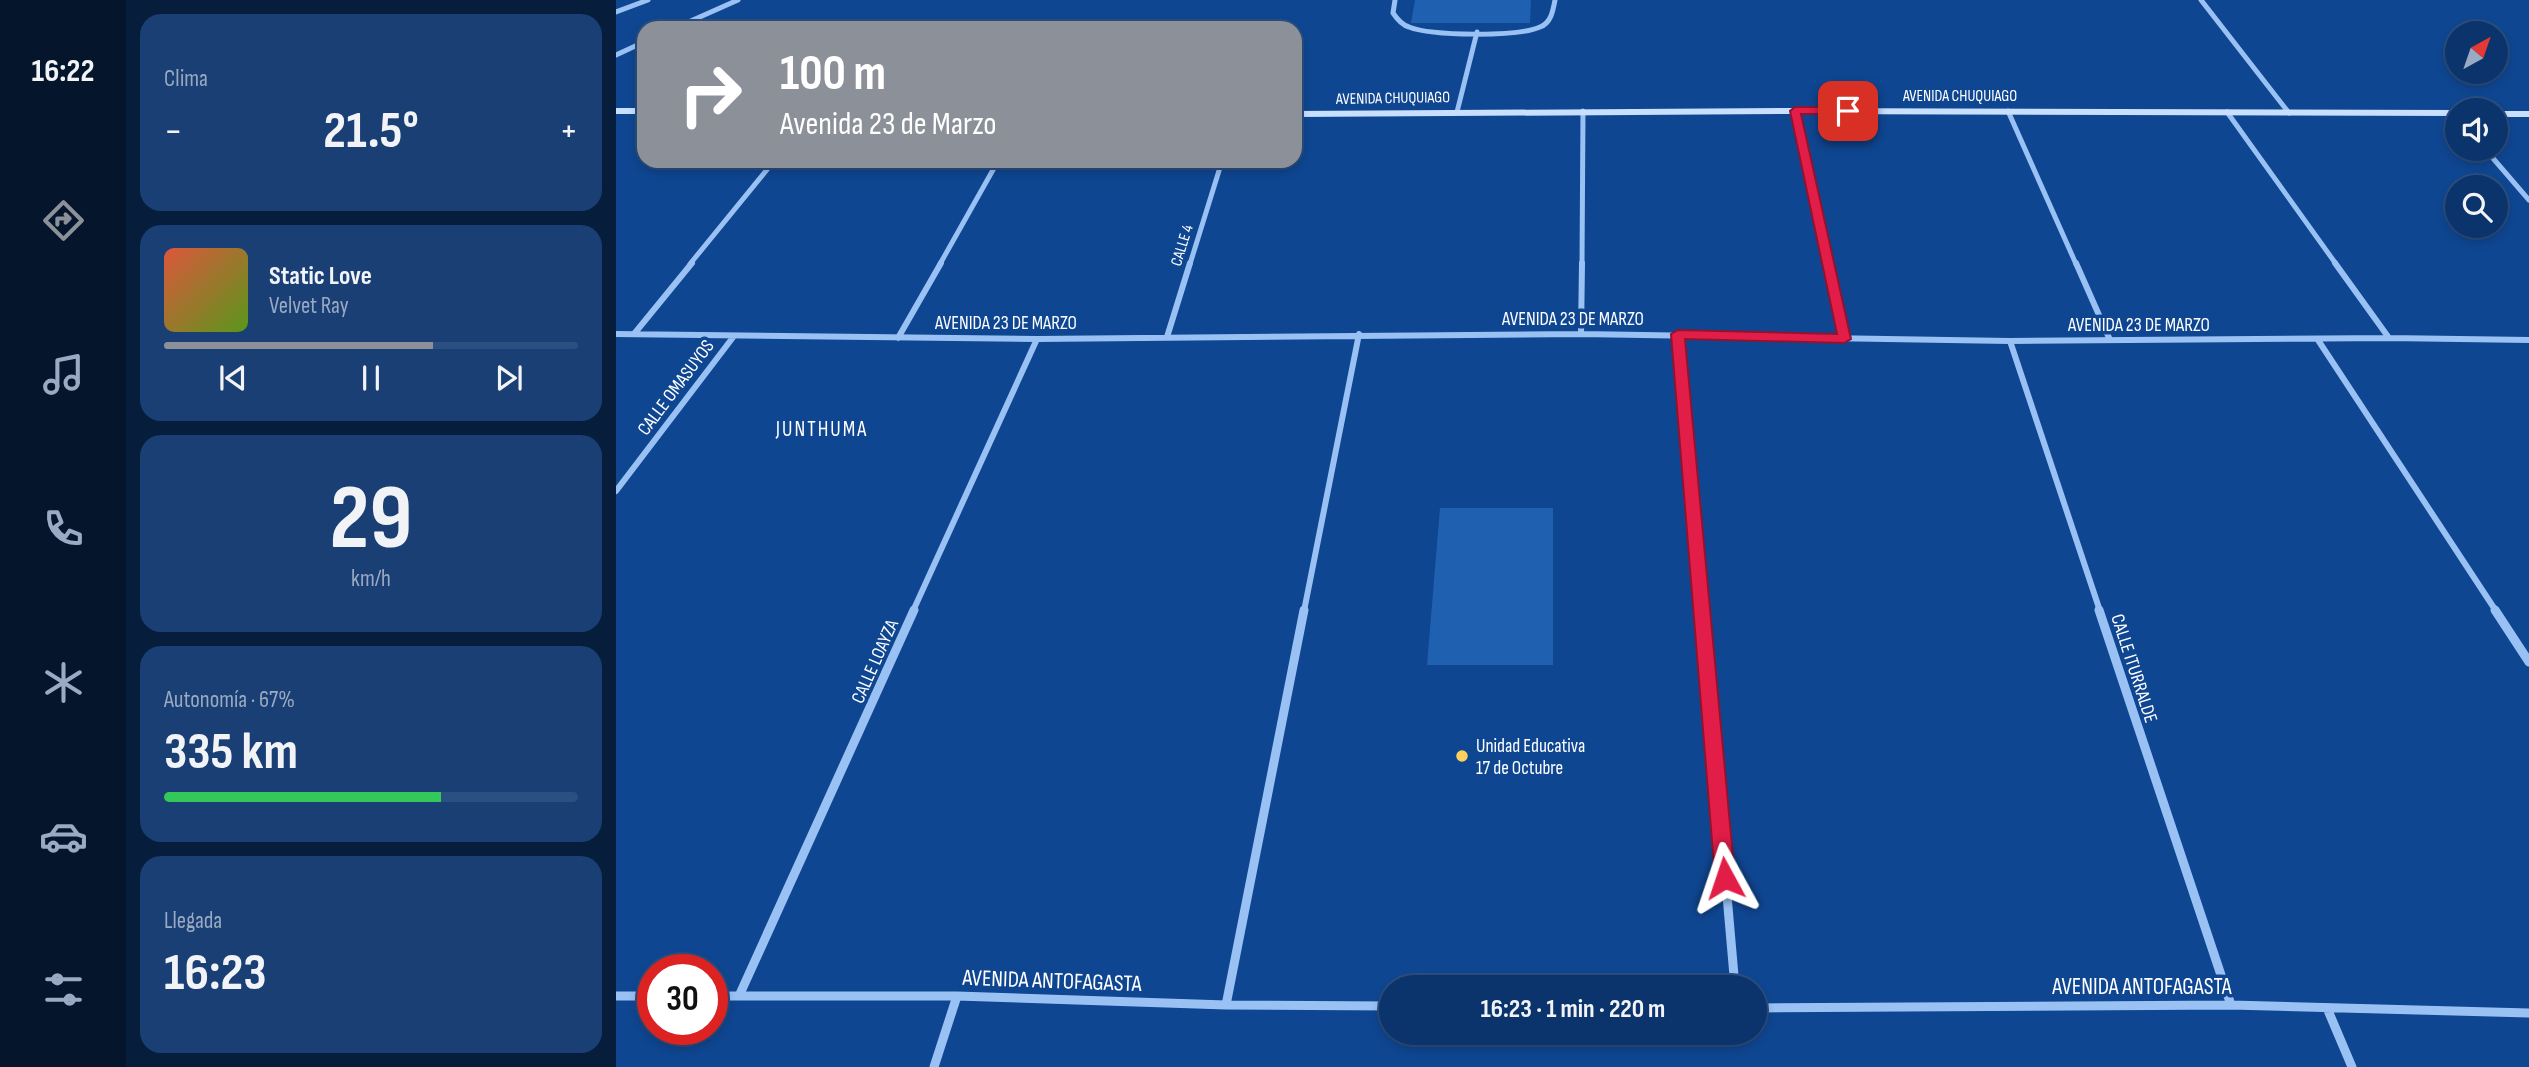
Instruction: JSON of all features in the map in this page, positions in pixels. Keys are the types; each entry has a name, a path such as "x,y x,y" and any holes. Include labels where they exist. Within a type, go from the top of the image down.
{"street":[{"path":"616,12 648,0"},
{"path":"691,21 738,0"},
{"path":"1395,0 1393,13 1409,28 1477,32 1538,27 1547,23 1553,15 1555,0"},
{"path":"2201,0 2289,113"},
{"path":"1457,113 1477,32"},
{"path":"616,55 637,45"},
{"path":"616,111 637,111"},
{"path":"1581,334 1583,111"},
{"name":"AVENIDA CHUQUIAGO","path":"1302,114 1583,111 2445,114"},
{"path":"1795,111 1844,339"},
{"path":"2008,111 2110,340"},
{"path":"2227,112 2389,338"},
{"path":"2508,114 2529,114"},
{"path":"2496,161 2529,200"},
{"path":"634,334 768,168"},
{"path":"898,338 994,168"},
{"name":"CALLE 4","path":"1167,337 1220,168"},
{"name":"AVENIDA 23 DE MARZO","path":"616,334 1037,339 1359,334 1678,334 2010,341 2389,338 2529,340"},
{"path":"1226,1005 1359,334"},
{"path":"1678,334 1734,975"},
{"name":"CALLE OMASUYOS","path":"616,491 734,335"},
{"name":"CALLE LOAYZA","path":"739,996 1037,339"},
{"path":"2318,340 2529,662"},
{"name":"CALLE ITURRALDE","path":"2010,341 2231,1005"},
{"path":"616,996 637,996"},
{"name":"AVENIDA ANTOFAGASTA","path":"728,996 957,996 1226,1005 1379,1006"},
{"path":"934,1067 957,996"},
{"name":"AVENIDA ANTOFAGASTA","path":"1767,1008 2231,1005 2529,1013"},
{"path":"2327,1008 2352,1067"}],"shaded area":[{"path":"1415,0 1531,0 1530,23 1411,23"},
{"path":"1440,508 1553,508 1553,665 1427,665"}],"place":[{"name":"Unidad Educativa 17 de Octubre","path":"1462,756"}],"district":[{"name":"JUNTHUMA","path":"822,429"}],"route":[{"path":"1725,878 1678,334 1844,339 1795,111 1848,111"}]}
